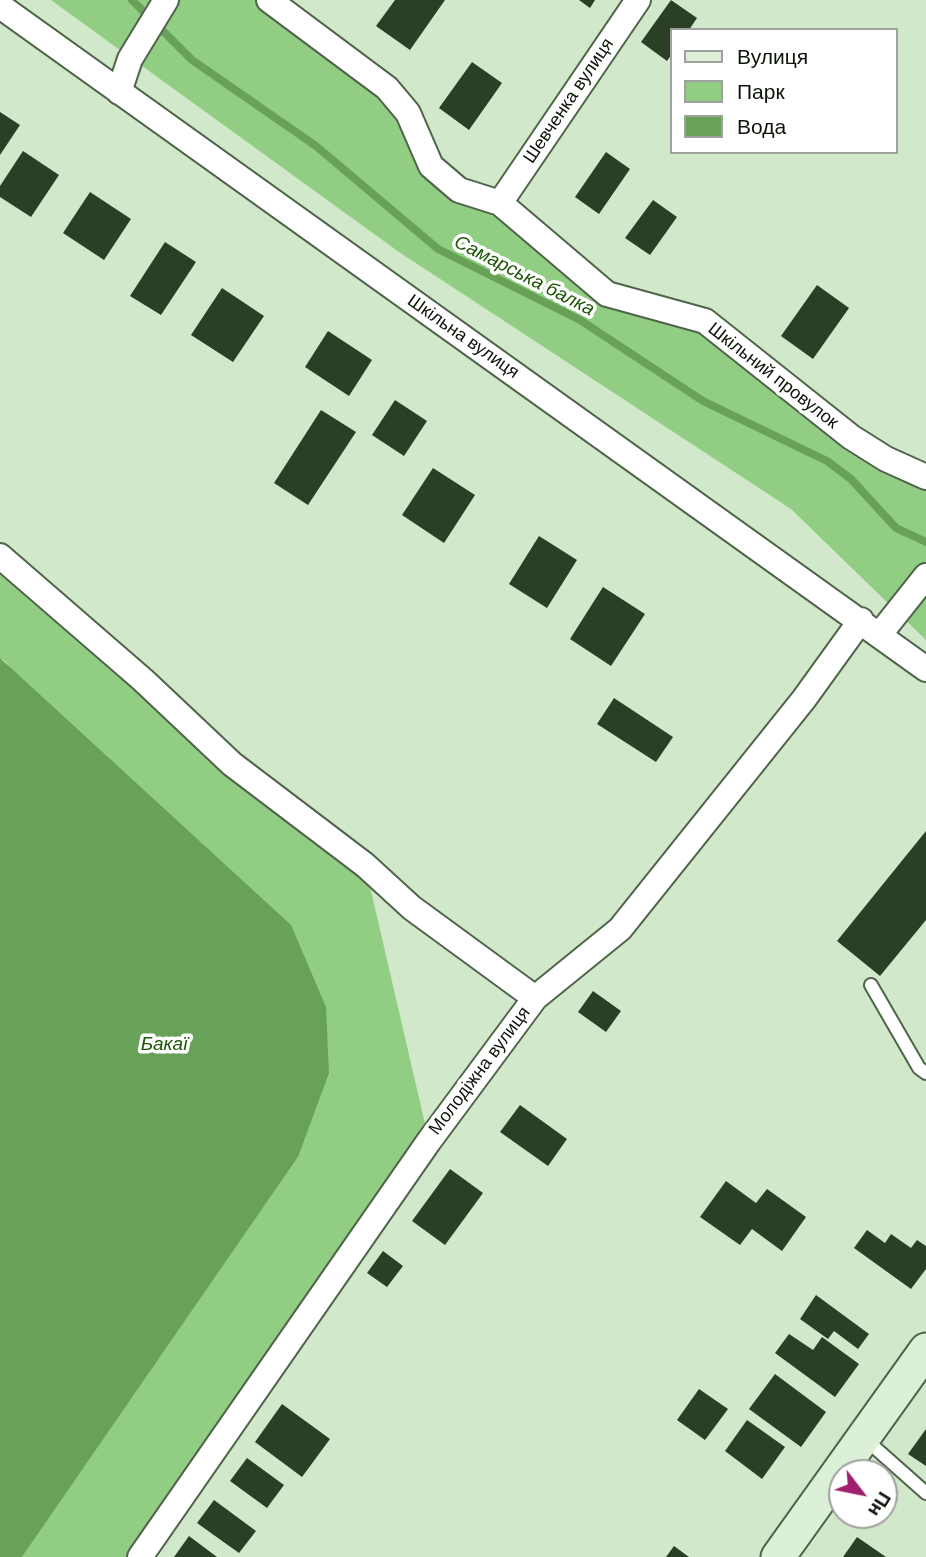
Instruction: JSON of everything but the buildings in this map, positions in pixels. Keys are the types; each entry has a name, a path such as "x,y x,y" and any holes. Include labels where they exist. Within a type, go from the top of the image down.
{"street":[{"path":"119,92 130,60 166,0"},
{"name":"Шкільний провулок","path":"269,0 387,88 408,113 431,166 459,190 500,202 607,294 705,321 850,438 886,459 926,477"},
{"name":"Шевченка вулиця","path":"500,202 638,0"},
{"name":"Шкільна вулиця","path":"0,6 926,669"},
{"path":"0,556 143,680 232,764 365,864 412,908 535,998"},
{"name":"Молодіжна вулиця","path":"140,1557 429,1141 535,998 620,929 796,710 870,627 926,576"},
{"path":"778,1557 926,1350"}],"lane":[{"path":"871,985 919,1068 926,1073"},
{"path":"863,1437 926,1493"}],"green space":[{"path":"51,0 269,0 387,88 431,166 500,203 607,294 705,321 926,477 926,640 791,509 399,252"},
{"path":"0,556 365,865 429,1141 140,1557 22,1557 298,1157 6,662 0,658"}],"water":[{"name":"Бакаї","path":"0,658 291,925 326,1007 329,1073 298,1157 22,1557 0,1557"}],"waterway":[{"name":"Самарська балка","path":"132,0 192,60 316,146 438,249 580,320 703,401 827,461 851,479 896,528 926,542"}]}
